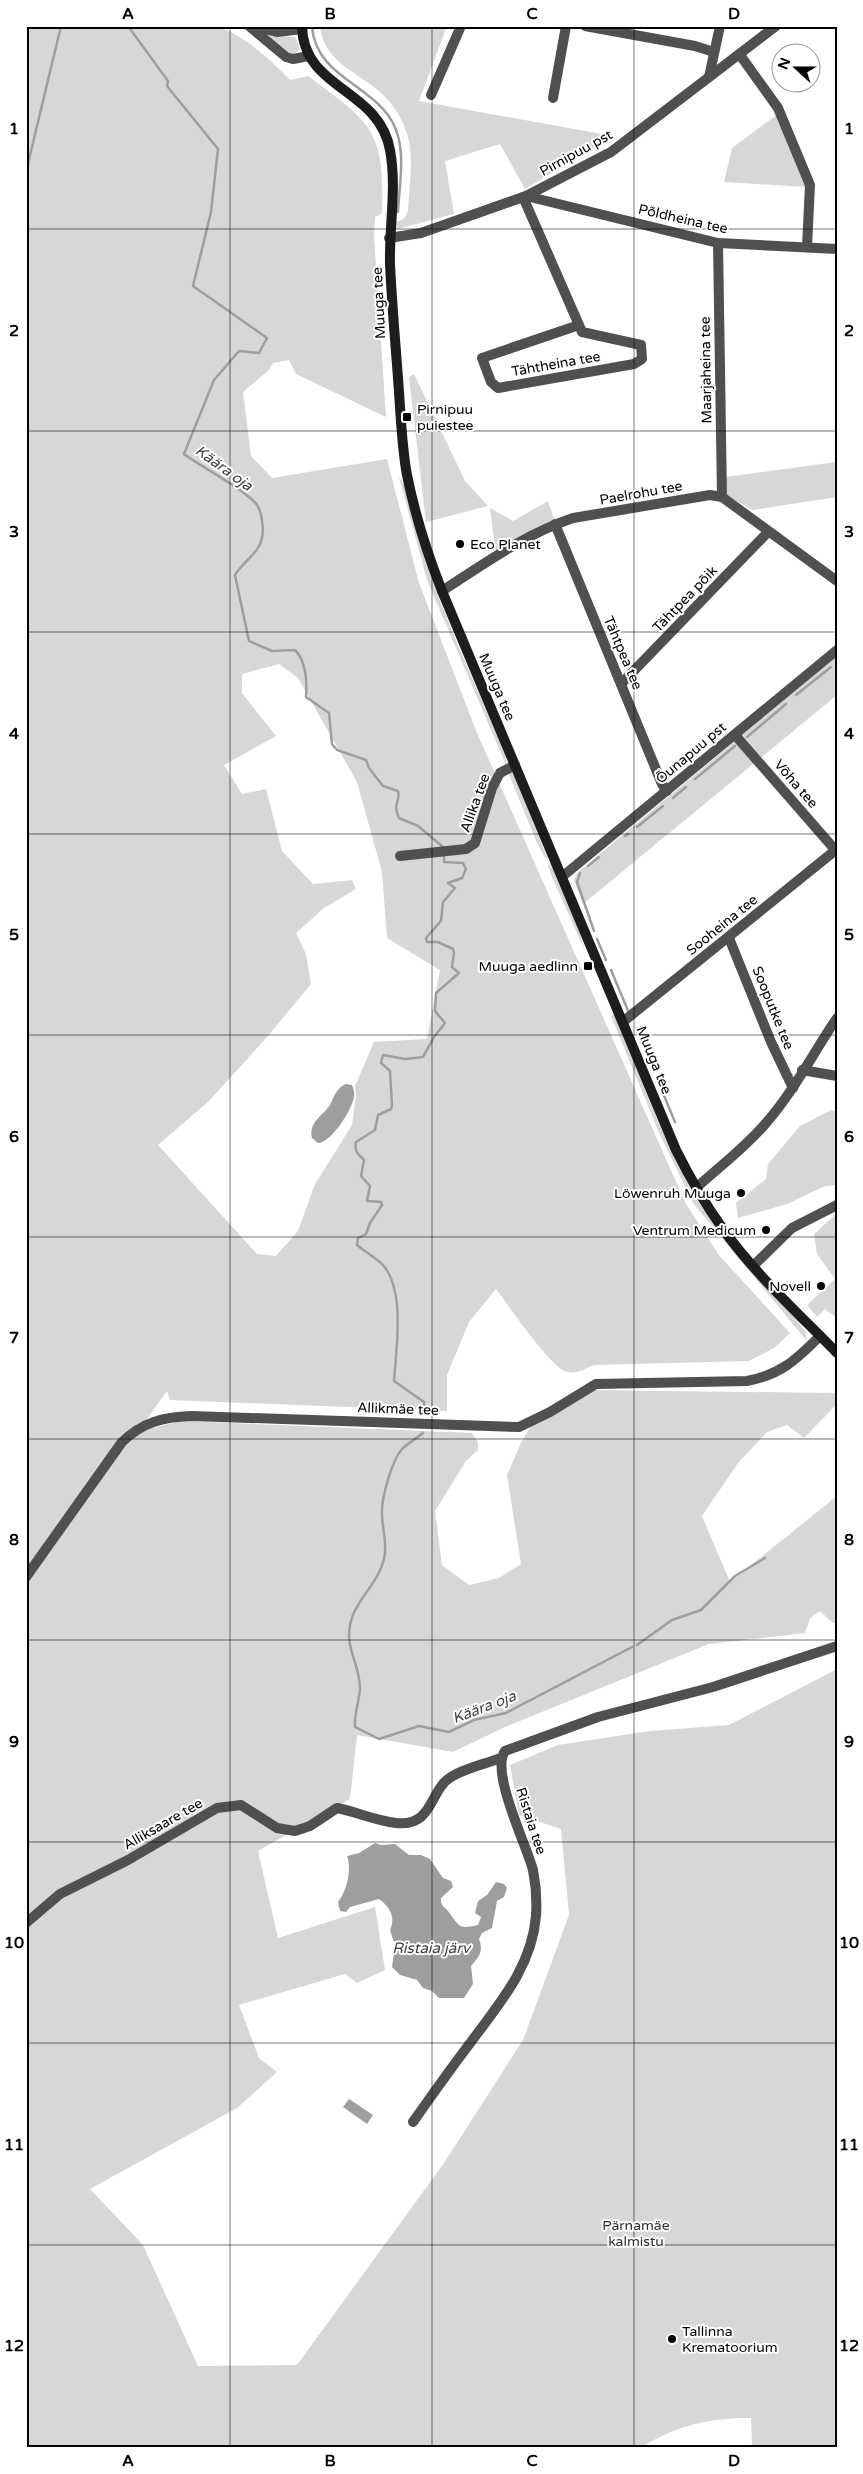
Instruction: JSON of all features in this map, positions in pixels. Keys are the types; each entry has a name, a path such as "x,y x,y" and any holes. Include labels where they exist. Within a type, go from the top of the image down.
{"main road":[{"path":"302,28 309,56"},
{"name":"Muuga tee","path":"309,56 325,76 359,100 380,121 388,141 391,161 389,238 391,294 406,473 426,550 442,591 624,1021 676,1150 696,1188 724,1231 837,1353"}],"street":[{"path":"250,26 277,32 302,28"},
{"path":"250,26 286,57 293,59 309,56"},
{"path":"431,95 461,26"},
{"path":"553,98 566,26"},
{"path":"585,26 695,46 714,52"},
{"path":"709,77 720,26"},
{"name":"Pirnipuu pst","path":"389,238 421,233 525,196 611,152 776,26"},
{"path":"740,55 778,108 810,185 807,247"},
{"path":"525,196 579,325"},
{"name":"Põldheina tee","path":"525,196 718,243 837,249"},
{"name":"Maarjaheina tee","path":"718,243 722,496"},
{"name":"Tähtheina tee","path":"579,325 582,332 641,344 642,359 634,364 498,388 491,382 482,358 579,325"},
{"name":"Paelrohu tee","path":"442,591 527,538 555,524 573,518 710,495 722,496"},
{"path":"722,496 768,532 837,581"},
{"name":"Tähtpea tee","path":"555,524 662,784 668,790"},
{"name":"Tähtpea põik","path":"621,684 768,532"},
{"name":"Õunapuu pst","path":"563,876 837,650"},
{"name":"Võha tee","path":"735,734 836,850"},
{"name":"Allika tee","path":"400,856 466,849 475,843 492,788 500,773 515,765"},
{"name":"Sooheina tee","path":"624,1021 730,938 836,850"},
{"name":"Sooputke tee","path":"730,938 771,1042 793,1088"},
{"path":"696,1188 765,1125 793,1088 802,1070 837,1018"},
{"path":"802,1070 837,1076"},
{"path":"754,1265 792,1228 837,1205"},
{"name":"Allikmäe tee","path":"26,1577 122,1442 133,1432 154,1421 168,1417 191,1416 519,1426 550,1412 596,1384 747,1382 765,1378 779,1372 820,1336"},
{"path":"501,1758 505,1751 580,1723 713,1688 837,1646"},
{"name":"Alliksaare tee","path":"26,1923 60,1894 128,1860 217,1808 240,1805 277,1828 295,1831 310,1826 337,1808 397,1823 409,1822 424,1815 450,1777 501,1758"},
{"name":"Ristaia tee","path":"413,2122 509,1992 526,1959 532,1938 536,1915 536,1886 529,1857 507,1797 501,1758"}],"green space":[{"name":"Pärnamäe kalmistu","path":"26,26 217,26 247,42 290,80 308,76 347,105 370,131 377,145 381,163 382,213 375,217 374,237 386,417 296,374 289,360 273,363 269,370 243,392 251,456 272,478 387,459 419,583 477,733 685,1202 718,1254 790,1333 774,1348 749,1361 594,1365 578,1372 567,1372 560,1368 540,1348 496,1289 469,1322 447,1375 447,1411 170,1400 167,1391 134,1437 151,1428 182,1421 472,1433 478,1442 478,1450 466,1461 435,1511 442,1565 469,1585 499,1578 521,1564 507,1475 521,1443 533,1422 581,1390 837,1393 837,1404 804,1438 787,1425 767,1432 738,1463 702,1516 730,1582 837,1496 837,1622 833,1623 820,1611 810,1618 805,1633 709,1644 505,1727 453,1752 357,1735 350,1799 258,1851 278,1938 375,1907 385,1970 357,1983 345,1974 239,2005 259,2058 277,2072 237,2108 90,2189 143,2245 198,2366 297,2365 444,2163 523,2040 569,1915 561,1829 519,1815 510,1765 558,1745 650,1731 729,1725 837,1669 837,2448 752,2448 751,2418 736,2418 707,2421 680,2428 641,2448 26,2448","holes":["279,664 298,678 357,782 382,872 387,938 440,970 427,1039 374,1042 355,1086 356,1095 352,1125 315,1184 298,1231 276,1256 257,1254 158,1145 209,1101 268,1036 311,984 306,954 296,933 324,908 356,889 352,880 313,884 282,851 266,789 242,794 224,765 276,736 242,693 242,674"]},
{"path":"320,26 447,26 419,101 613,136 525,189 500,144 445,161 454,214 397,229 395,222 404,219 408,210 411,164 410,146 404,125 385,96 334,57 322,38"},
{"path":"264,35 295,37 300,50 294,54 285,52"},
{"path":"778,114 807,187 724,182 732,148"},
{"path":"414,374 465,481 488,506 426,522 409,377"},
{"path":"837,462 837,497 753,510 727,496 725,477"},
{"path":"399,477 406,490 423,552 441,604 506,756 506,765 427,580"},
{"path":"548,501 555,522 496,554 490,508 513,521"},
{"path":"837,656 837,695 583,904 574,880 577,873"},
{"path":"508,772 513,773 548,859 545,858 537,843"},
{"path":"551,862 577,924 585,951 552,877 548,866"},
{"path":"615,1014 655,1114 690,1187 727,1242 806,1332 806,1340 693,1203 660,1135 611,1016"},
{"path":"831,1110 837,1112 837,1185 825,1186 787,1204 738,1218 736,1203 766,1179 768,1164 800,1126"},
{"path":"837,1213 837,1313 834,1316 825,1309 817,1317 807,1305 835,1279 817,1254 814,1234"}],"water":[{"path":"346,1084 352,1085 354,1092 349,1110 335,1132 323,1142 318,1143 312,1138 312,1127 331,1103 338,1089"},
{"name":"Ristaia järv","path":"375,1843 381,1845 395,1844 409,1855 421,1855 430,1859 443,1878 451,1881 453,1887 441,1898 441,1903 459,1925 466,1927 478,1925 481,1917 475,1913 478,1901 487,1895 496,1882 504,1884 507,1888 504,1897 497,1901 492,1928 482,1933 479,1939 480,1954 471,1966 473,1984 464,1998 439,1998 432,1991 423,1988 417,1980 400,1975 392,1967 395,1945 390,1930 392,1917 389,1909 379,1899 350,1907 346,1912 340,1911 338,1902 344,1892 349,1873 347,1856 359,1853"},
{"path":"349,2099 373,2115 367,2124 343,2107"}],"waterway":[{"path":"26,172 61,26"},
{"name":"Käära oja","path":"128,26 168,81 167,86 218,149 211,212 193,286 267,338 259,353 239,351 214,380 184,454 252,499 260,512 263,530 260,544 235,575 249,641 272,651 295,650 304,666 306,697 329,713 332,744 337,750 366,760 369,768 383,786 398,791 396,809 399,818 418,826 443,847"},
{"path":"312,26 316,45 326,61 338,73 381,107 392,122 399,140 401,158 398,212"},
{"path":"796,695 831,667"},
{"path":"747,737 786,704"},
{"path":"695,779 735,746"},
{"path":"673,798 686,787"},
{"path":"637,827 663,806"},
{"name":"Käära oja","path":"424,1409 424,1402 394,1381 398,1320 394,1288 389,1275 382,1264 357,1245 358,1238 366,1234 370,1223 382,1205 381,1202 367,1201 370,1186 361,1176 364,1160 357,1152 356,1142 375,1130 378,1115 391,1109 392,1106 390,1071 381,1063 383,1055 405,1059 423,1057 434,1037 445,1023 435,1011 436,993 459,973 452,967 453,949 438,942 427,942 426,938 441,921 443,902 455,888 448,883 462,878 466,869 463,863 444,862 444,854"},
{"path":"588,866 599,857"},
{"path":"580,873 577,882 594,931"},
{"path":"597,939 606,960"},
{"path":"611,970 629,1013"},
{"path":"637,1031 643,1046"},
{"path":"649,1061 654,1071"},
{"path":"657,1079 675,1122"},
{"name":"Käära oja","path":"423,1433 402,1449 391,1470 382,1507 385,1548 382,1567 356,1608 350,1626 350,1645 360,1689 355,1727 379,1739 419,1726 449,1732 474,1720 506,1713 632,1647"},
{"name":"Käära oja","path":"637,1645 672,1620 701,1610 735,1576 765,1558"}],"place":[{"name":"Pirnipuu puiestee","path":"407,417"},
{"name":"Eco Planet","path":"460,544"},
{"name":"Muuga aedlinn","path":"588,966"},
{"name":"Löwenruh Muuga","path":"741,1193"},
{"name":"Ventrum Medicum","path":"766,1230"},
{"name":"Novell","path":"821,1286"},
{"name":"Tallinna Krematoorium","path":"672,2339"}]}
